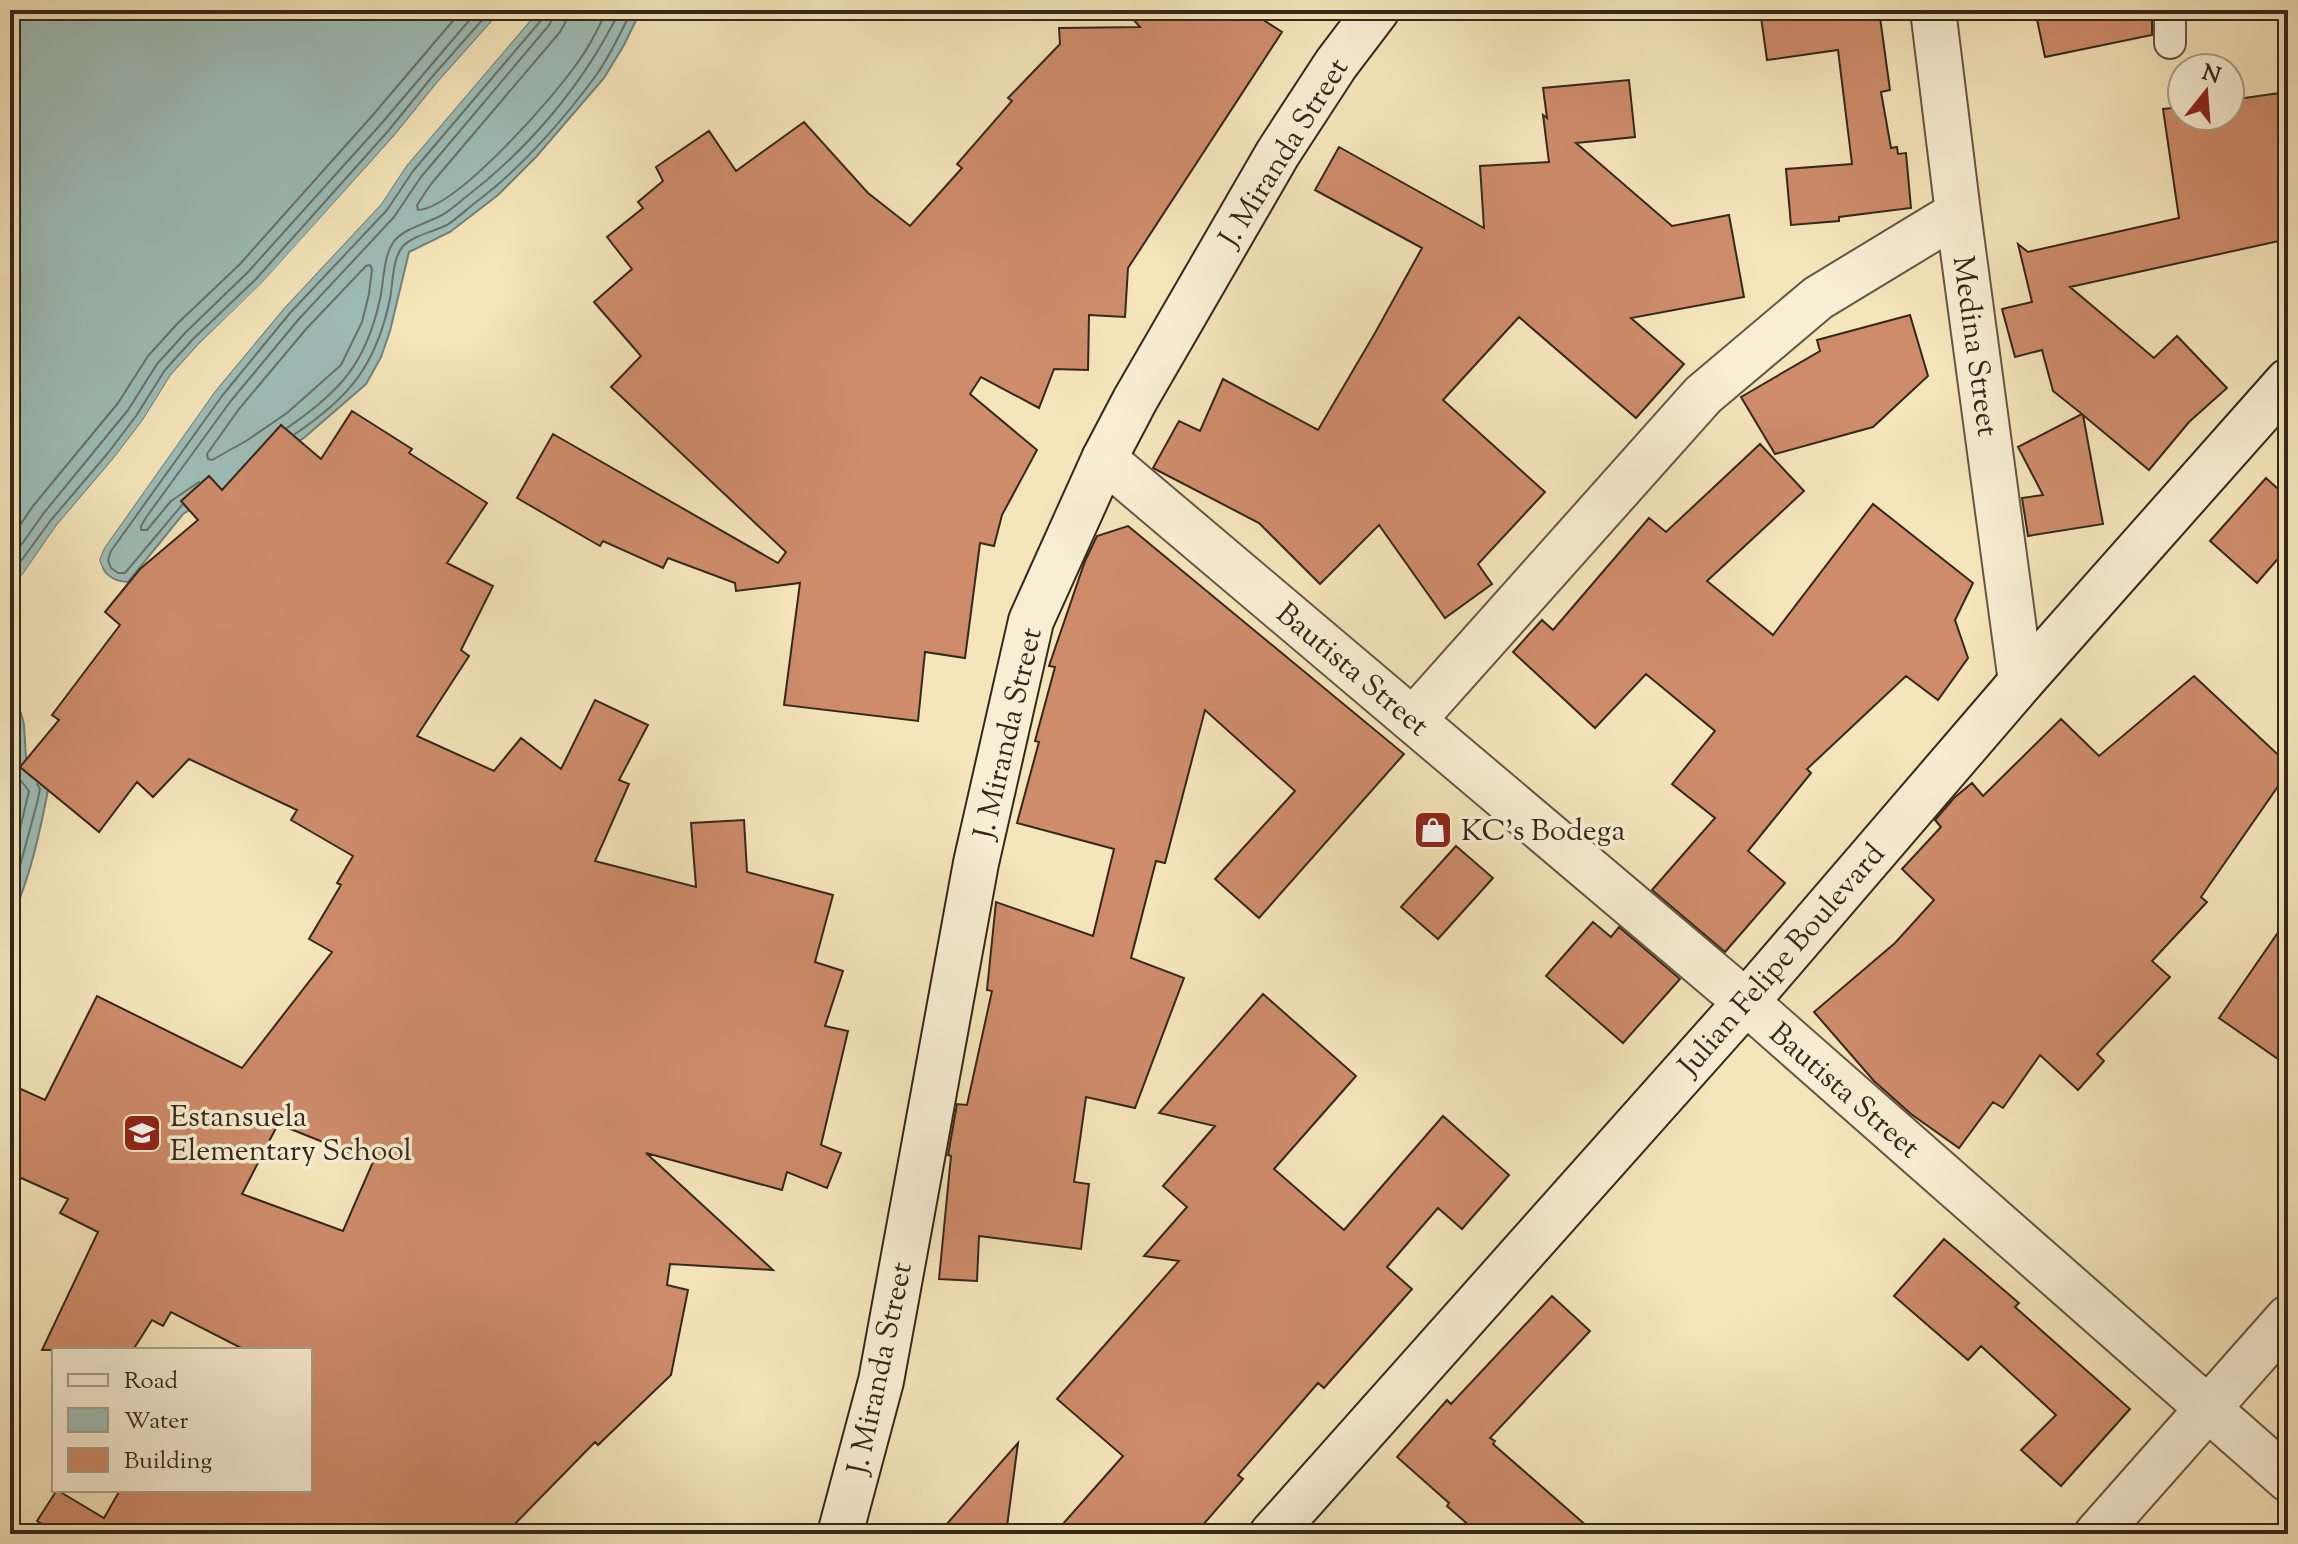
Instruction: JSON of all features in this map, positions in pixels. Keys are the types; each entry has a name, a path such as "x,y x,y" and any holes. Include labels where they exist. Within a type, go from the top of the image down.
{"street":[{"name":"J. Miranda Street","path":"840,1534 881,1381 976,863 1031,621 1104,459 1278,153 1336,64 1377,10"},
{"name":"Medina Street","path":"1933,10 2021,682"},
{"path":"1413,720 1703,395 1818,298 1958,213"},
{"name":"Julian Felipe Boulevard","path":"1272,1534 1746,1002 2021,682 2288,381"},
{"name":"Bautista Street","path":"1104,459 1746,1002 2288,1479"},
{"path":"2097,1534 2288,1318"}],"lane":[{"path":"2170,10 2170,43"}],"water":[{"path":"10,10 502,10 261,285 171,375 143,420 10,587"},
{"path":"539,10 641,10 604,78 536,157 498,195 450,232 409,252 390,331 381,357 366,384 305,437 262,467 183,514 128,582 109,576 99,560 104,548 215,391 284,308 381,204 406,166"},
{"path":"10,709 21,713 26,758 49,785 29,872 10,922"}],"pier":[{"path":"502,10 506,10 398,138 264,287 201,347 174,378 118,460 60,527 26,577 10,591 57,525 143,420 171,375 261,284"},
{"path":"534,10 539,10 406,166 381,204 284,308 215,391 104,548 99,560 104,573 115,581 112,584 101,575 95,561 100,546 212,389 281,305 378,202 403,164"}],"building":[{"path":"1125,10 1248,10 1282,32 1128,268 1125,317 1089,315 1088,370 1054,369 1039,408 981,377 970,394 1037,450 1002,515 994,546 980,543 965,658 925,652 918,721 784,705 800,583 736,591 735,583 668,558 663,568 603,541 600,546 517,498 553,434 778,563 786,552 611,387 641,356 594,302 632,269 607,237 643,208 638,202 663,181 656,167 709,131 736,171 804,122 868,193 910,226 962,168 957,164 1012,101 1008,98 1060,44 1059,28 1140,27"},
{"path":"1760,10 1879,10 1890,90 1881,92 1891,148 1897,147 1898,154 1906,153 1911,208 1839,217 1839,221 1791,225 1786,169 1852,164 1838,50 1767,60"},
{"path":"2035,10 2152,10 2152,35 2045,57"},
{"path":"1629,80 1635,137 1576,143 1672,226 1729,215 1744,297 1631,318 1684,364 1636,418 1519,317 1443,400 1545,492 1478,564 1492,584 1445,618 1379,525 1320,584 1259,523 1153,468 1179,421 1200,431 1223,379 1318,430 1375,333 1422,248 1315,190 1339,147 1484,228 1480,166 1549,162 1543,88"},
{"path":"2280,93 2288,149 2288,239 2070,287 2154,358 2177,336 2227,388 2189,422 2149,470 2083,415 2103,524 2028,536 2022,498 2043,495 2018,447 2082,414 2053,391 2042,350 2015,357 2002,309 2032,302 2018,244 2028,252 2179,218 2166,132 2246,132 2246,98"},
{"path":"1910,315 1928,376 1873,427 1775,454 1741,397 1820,351 1817,340"},
{"path":"352,411 412,449 409,453 487,503 447,563 493,586 461,650 469,656 417,736 494,771 521,738 561,769 595,700 648,725 619,780 629,784 595,861 696,887 691,823 744,820 747,872 833,895 815,962 843,971 825,1026 848,1031 821,1145 841,1153 827,1188 787,1172 782,1190 646,1153 773,1270 670,1264 667,1285 688,1290 671,1375 598,1445 595,1442 505,1534 59,1534 37,1521 56,1492 104,1518 119,1492 312,1492 312,1348 241,1348 171,1312 163,1326 152,1320 134,1348 42,1350 98,1232 60,1213 68,1199 10,1173 10,1084 45,1100 97,996 242,1068 332,952 309,939 341,885 337,883 353,856 291,820 297,810 189,759 153,797 137,782 99,832 20,767 59,720 52,715 120,625 105,612 140,569 198,520 181,501 209,476 222,490 281,425 321,459","holes":["278,1124 373,1162 343,1231 242,1194"]},
{"path":"1760,444 1804,491 1707,581 1773,635 1873,504 1973,583 1955,620 1968,658 1938,700 1906,676 1807,769 1811,773 1748,851 1785,883 1725,952 1652,890 1715,818 1672,784 1715,731 1646,674 1595,728 1513,652 1542,620 1553,630 1649,518 1666,532"},
{"path":"2266,478 2288,498 2288,547 2257,583 2210,541"},
{"path":"1128,526 1404,754 1259,918 1215,879 1295,791 1205,710 1165,863 1156,861 1131,958 1184,978 1135,1108 1086,1097 1074,1182 1089,1184 1081,1249 979,1236 977,1281 939,1279 951,1156 948,1155 957,1104 967,1105 992,991 987,990 996,902 1093,936 1114,849 1017,823 1055,667 1049,666 1085,561 1097,536"},
{"path":"2194,676 2288,764 2288,772 2201,897 2207,902 2152,961 2170,977 2097,1054 2104,1061 2078,1090 2040,1055 2003,1108 1993,1102 1959,1148 1911,1114 1874,1081 1814,1012 1895,943 1934,900 1902,869 1941,827 1935,820 1954,798 1972,783 1983,796 2061,719 2099,756"},
{"path":"1456,846 1493,878 1438,939 1401,907"},
{"path":"2288,918 2288,1066 2219,1018"},
{"path":"1593,922 1611,937 1619,927 1680,979 1623,1043 1546,976"},
{"path":"1263,994 1356,1076 1274,1169 1344,1230 1443,1116 1509,1175 1462,1229 1438,1208 1387,1267 1412,1289 1324,1388 1318,1383 1238,1475 1243,1479 1195,1534 1054,1534 1123,1456 1057,1399 1179,1261 1144,1256 1187,1207 1163,1186 1215,1126 1159,1113"},
{"path":"1944,1239 2019,1303 2015,1307 2130,1409 2061,1486 2021,1450 2056,1415 1981,1346 1968,1360 1894,1296"},
{"path":"1552,1296 1590,1331 1490,1438 1495,1441 1493,1444 1596,1534 1479,1534 1397,1457 1447,1400 1451,1404"},
{"path":"1018,1443 1006,1534 938,1534"}],"place":[{"name":"KC's Bodega","path":"1433,830"},
{"name":"Estansuela Elementary School","path":"142,1133"}]}
